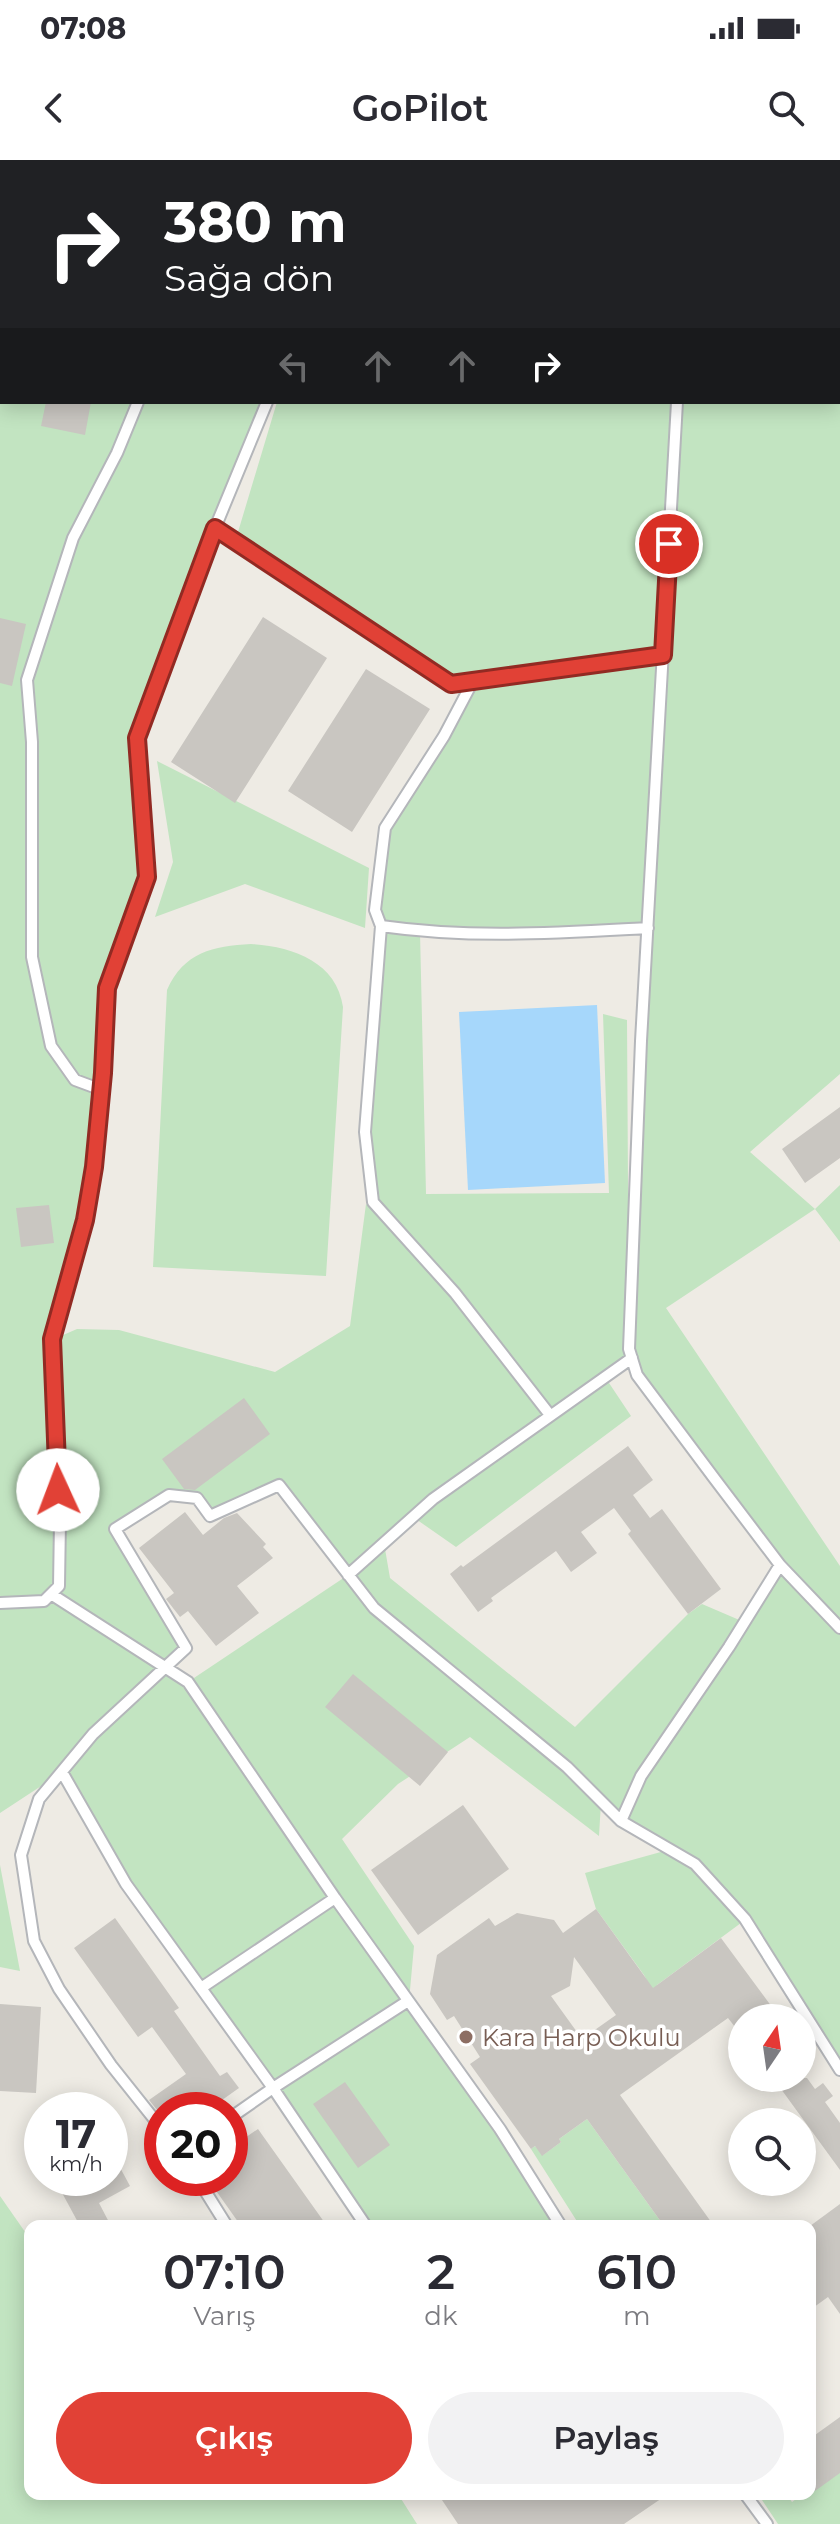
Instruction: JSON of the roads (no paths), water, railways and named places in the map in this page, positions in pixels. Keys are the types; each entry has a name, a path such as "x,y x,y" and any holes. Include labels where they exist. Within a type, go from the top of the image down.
{"lane":[{"path":"102,1090 75,1080 51,1046 32,957 32,742 27,680 73,538 117,453 137,404"},
{"path":"0,1603 44,1601 59,1586 60,1533 52,1339 85,1220 94,1167 102,1090 107,988 147,877 137,738 215,528 266,404"},
{"path":"677,404 629,1349 637,1375 780,1565 840,1628"},
{"path":"215,528 451,684 663,655"},
{"path":"473,681 444,736 385,828 375,910 381,926 365,1132 373,1202 455,1293 550,1415"},
{"path":"381,926 438,934 545,934 648,928"},
{"path":"348,1575 433,1499 632,1358"},
{"path":"144,2106 111,2065 68,2001 34,1941 21,1855 39,1799 93,1734 186,1648 115,1529 169,1495 197,1498 210,1516 279,1485 374,1608 567,1767 621,1821 695,1864 745,1919 835,2052 840,2070"},
{"path":"621,1821 641,1776 729,1647 780,1565"},
{"path":"51,1594 188,1682 335,1898 500,2129 557,2220"},
{"path":"62,1772 126,1884 273,2088 362,2220"},
{"path":"201,1988 335,1898"},
{"path":"248,2105 408,2001"},
{"path":"208,2196 223,2220"},
{"path":"749,2500 767,2524"}],"water":[{"path":"597,1005 605,1183 468,1190 459,1012"}],"place":[{"name":"Kara Harp Okulu","path":"466,2037"}]}
